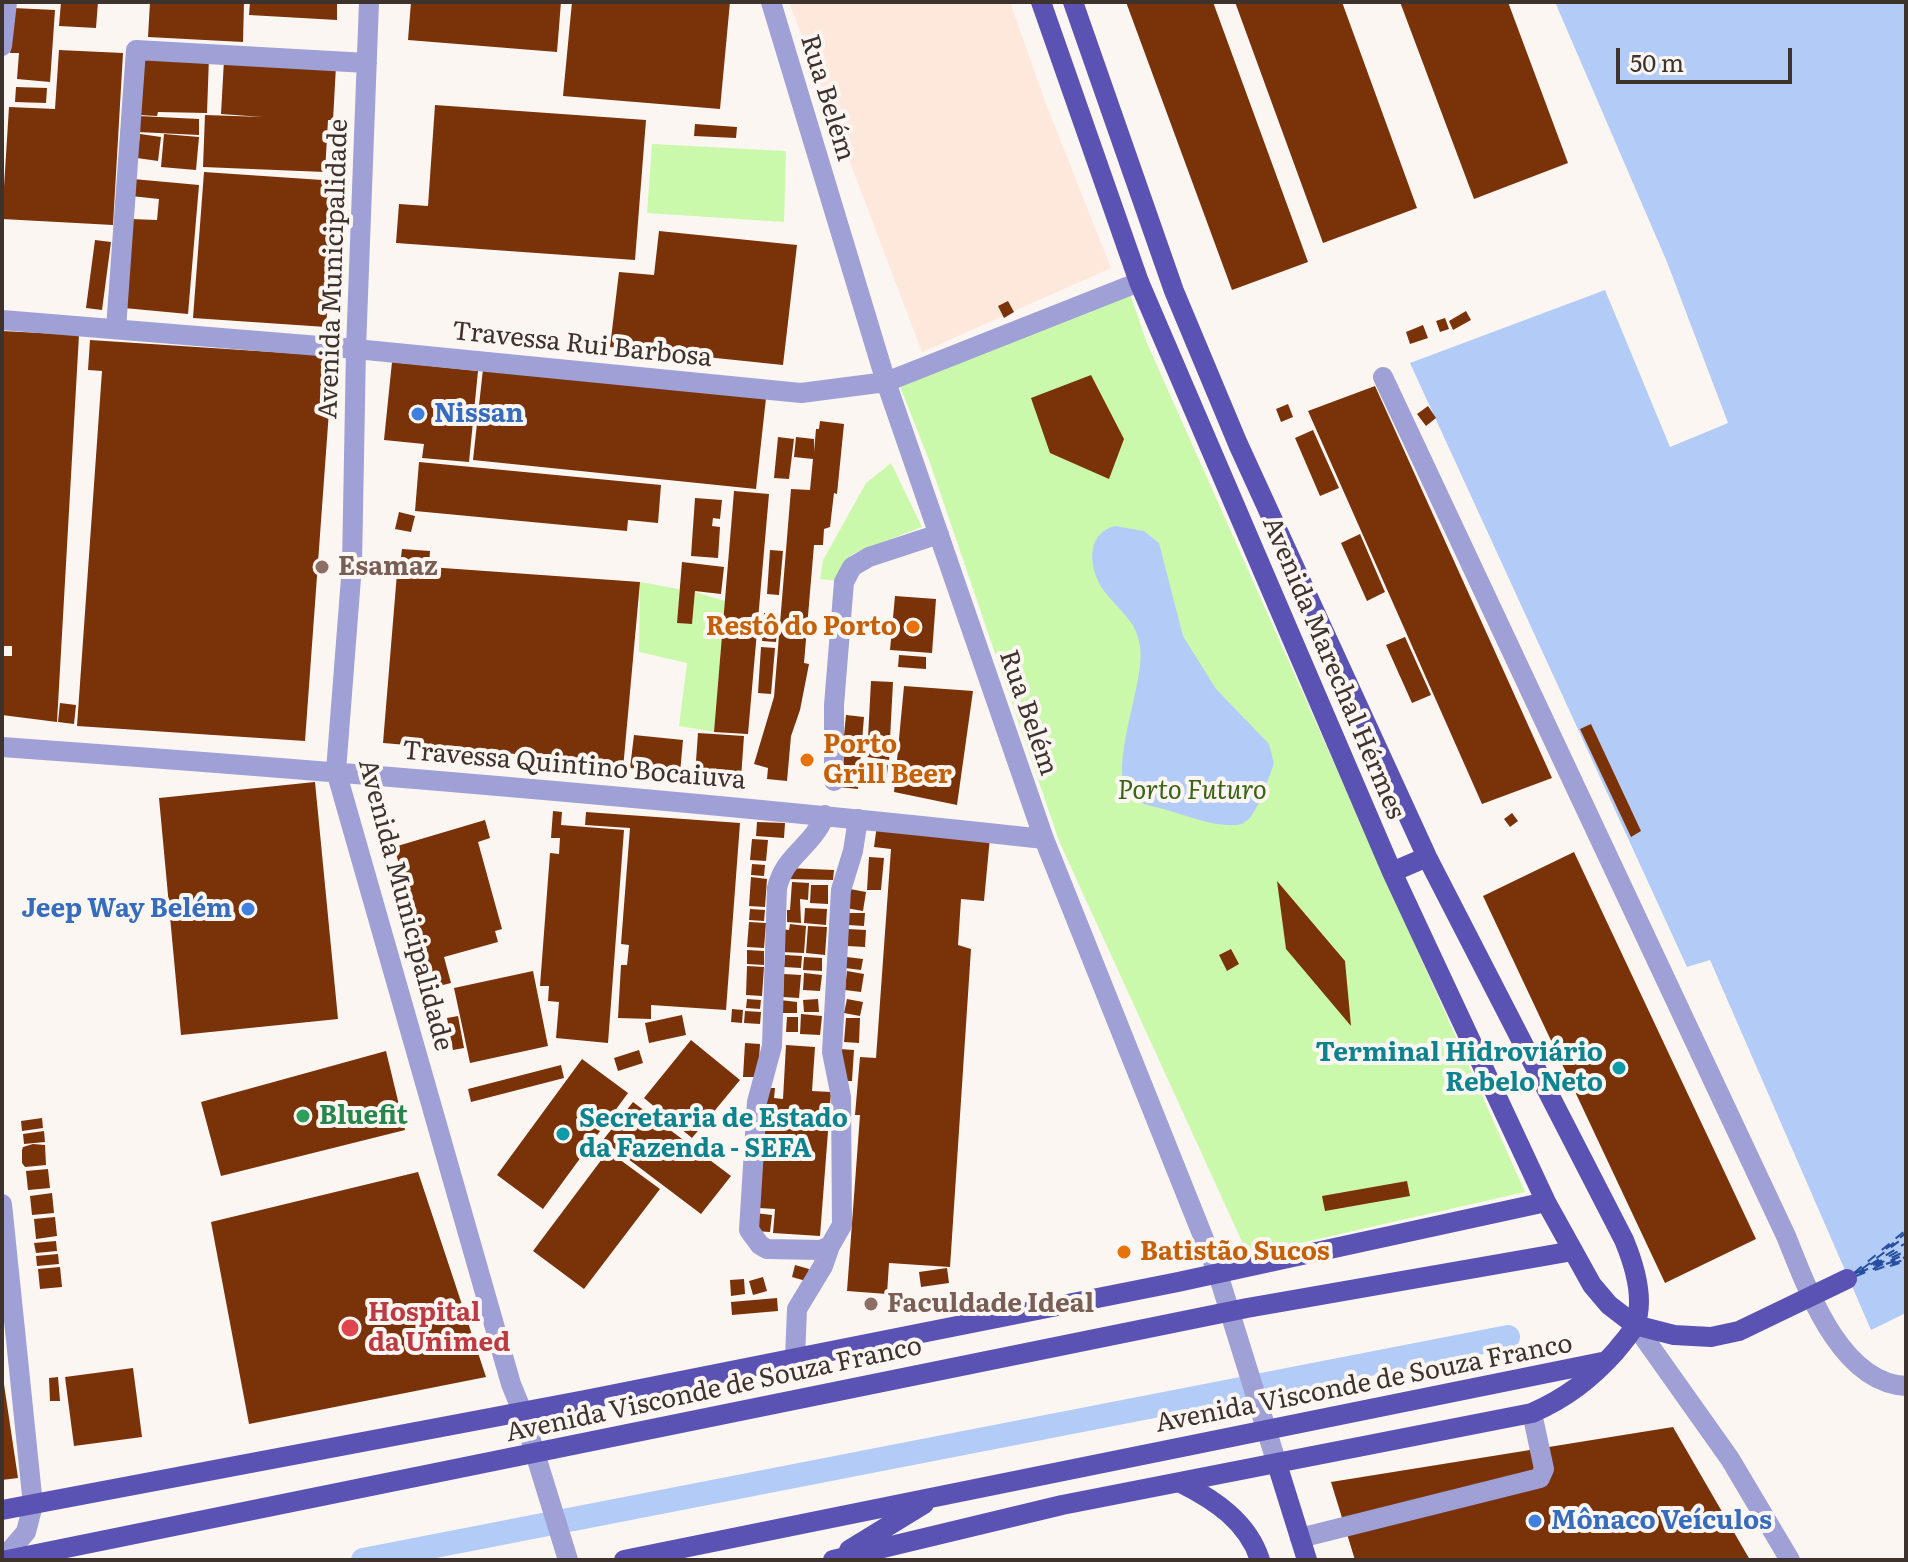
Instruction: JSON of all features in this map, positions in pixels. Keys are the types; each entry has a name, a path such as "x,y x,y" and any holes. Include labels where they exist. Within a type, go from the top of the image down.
{"main road":[{"name":"Avenida Marechal Hérmes","path":"1041,2 1139,282 1392,872 1546,1202 1592,1285 1609,1305 1635,1325"},
{"name":"Avenida Marechal Hérmes","path":"1073,2 1174,291 1238,444 1427,857 1624,1240 1637,1286 1635,1325"},
{"path":"1392,872 1427,857"},
{"name":"Avenida Visconde de Souza Franco","path":"2,1510 1218,1274 1546,1202"},
{"name":"Avenida Visconde de Souza Franco","path":"5,1560 1231,1311 1573,1251"},
{"path":"1607,1361 1635,1325 1674,1335 1711,1337 1739,1331 1847,1279"},
{"name":"Avenida Visconde de Souza Franco","path":"832,1560 1062,1505 1532,1413 1583,1385 1607,1361"},
{"name":"Avenida Visconde de Souza Franco","path":"624,1560 1607,1361"},
{"path":"1277,1464 1307,1560"},
{"path":"1181,1483 1205,1495 1237,1521 1260,1560"},
{"path":"832,1560 936,1497"}],"street":[{"path":"2,46 7,2"},
{"name":"Avenida Municipalidade","path":"369,2 356,349 352,565 336,771 511,1384 567,1556"},
{"name":"Rua Belém","path":"771,2 886,382 1044,839 1218,1274 1277,1464"},
{"path":"116,329 136,50 367,63"},
{"name":"Travessa Rui Barbosa","path":"2,320 356,349 801,393 886,382 1139,282"},
{"path":"1383,377 1779,1222 1810,1296 1845,1351 1860,1368 1875,1378 1906,1386"},
{"path":"834,781 834,705 844,582 852,567 869,557 939,534"},
{"name":"Travessa Quintino Bocaiuva","path":"2,747 336,771 825,815 1044,839"},
{"path":"825,815 816,836 785,867 777,888 772,1046 757,1102 749,1230 767,1249 821,1250 830,1246"},
{"path":"795,1358 797,1309 823,1266 842,1225 841,1097 832,1052 841,890 853,851 858,819"},
{"path":"2,1204 33,1505 26,1532 5,1560"},
{"name":"Avenida Marechal Hérmes","path":"1635,1325 1730,1459 1790,1560"},
{"path":"1300,1538 1540,1478 1544,1469 1532,1413"}],"shaded area":[{"path":"789,2 1010,2 1046,104 1111,268 922,352"}],"green space":[{"path":"652,144 786,151 784,222 647,213"},
{"name":"Porto Futuro","path":"1130,294 1147,343 1525,1192 1248,1255 1059,841 929,460 899,384"},
{"path":"891,463 922,527 852,554 841,570 838,581 820,579 823,560 866,483"},
{"path":"640,582 679,589 678,623 692,624 695,592 725,601 714,732 679,726 687,663 639,652"}],"water":[{"path":"1555,2 1906,2 1906,1313 1871,1330 1710,960 1687,967 1410,363 1605,290 1670,447 1728,423 1667,262"},
{"path":"1115,526 1144,531 1159,543 1183,636 1216,689 1269,744 1274,764 1259,803 1250,818 1242,824 1215,824 1144,804 1130,796 1124,784 1124,747 1138,681 1140,647 1132,624 1099,583 1092,554 1098,537"}],"building":[{"path":"61,2 98,2 96,28 59,26"},
{"path":"150,2 244,2 243,42 148,37"},
{"path":"250,2 337,2 337,20 249,15"},
{"path":"411,2 561,2 557,52 408,40"},
{"path":"572,2 730,2 720,109 563,96"},
{"path":"1126,2 1213,2 1308,262 1232,290"},
{"path":"1235,2 1342,2 1417,208 1323,243"},
{"path":"1400,2 1508,2 1568,163 1474,199"},
{"path":"13,8 55,10 50,82 17,79 19,53 10,53"},
{"path":"59,50 123,53 113,225 2,219 9,107 55,109"},
{"path":"142,55 209,57 207,113 158,112 157,116 139,115"},
{"path":"224,60 336,66 333,120 328,120 325,172 203,167 205,115 263,117 221,114"},
{"path":"16,87 47,88 46,103 15,102"},
{"path":"435,105 646,120 635,260 396,243 399,204 428,206"},
{"path":"139,116 199,119 199,135 138,132"},
{"path":"695,124 737,127 736,138 694,136"},
{"path":"140,134 161,137 158,161 137,158"},
{"path":"164,134 199,137 196,170 161,167"},
{"path":"204,172 337,181 326,327 193,318"},
{"path":"133,179 199,185 188,314 124,308 130,219 157,220 159,199 131,196"},
{"path":"659,231 797,245 783,365 610,347 619,272 654,275"},
{"path":"95,240 111,242 102,310 86,308"},
{"path":"1008,301 1014,312 1004,318 998,306"},
{"path":"1466,311 1471,320 1453,330 1449,321"},
{"path":"1445,318 1449,329 1440,332 1436,321"},
{"path":"1423,325 1428,338 1410,344 1406,332"},
{"path":"2,331 79,335 57,722 2,715 2,656 12,656 12,646 2,646"},
{"path":"90,340 333,356 305,741 77,726 102,371 88,370"},
{"path":"392,362 478,371 469,462 422,458 424,444 384,440"},
{"path":"483,369 766,398 756,489 473,460"},
{"path":"1091,375 1124,439 1109,479 1050,453 1031,398"},
{"path":"1375,386 1552,778 1482,804 1308,411"},
{"path":"1288,404 1293,417 1281,422 1276,409"},
{"path":"1428,406 1436,418 1426,426 1417,414"},
{"path":"820,421 844,424 837,494 834,493 830,527 824,529 823,545 814,545 804,663 809,664 800,710 791,736 787,781 767,779 768,768 754,764 774,697 791,489 810,490 813,459 794,457 796,437 814,439 814,452 816,429 819,429"},
{"path":"1313,430 1339,488 1320,496 1295,438"},
{"path":"778,437 794,439 789,479 774,478"},
{"path":"419,462 661,485 658,523 628,520 627,531 415,511"},
{"path":"734,491 769,494 748,734 714,732"},
{"path":"695,498 722,500 720,519 713,518 712,526 720,527 718,558 691,556"},
{"path":"399,512 415,516 411,532 395,529"},
{"path":"1360,534 1385,592 1367,601 1341,543"},
{"path":"402,549 430,551 429,567 400,565"},
{"path":"770,550 783,551 779,595 767,594"},
{"path":"682,562 724,567 721,594 695,591 692,624 677,623"},
{"path":"429,567 640,582 623,769 612,769 613,762 383,743 397,573 428,575"},
{"name":"Restô do Porto","path":"895,596 936,599 932,653 890,650"},
{"path":"764,613 778,614 776,642 762,641"},
{"path":"1405,637 1431,695 1412,703 1386,645"},
{"path":"761,647 775,648 771,694 758,693"},
{"path":"899,655 926,657 926,669 898,667"},
{"path":"871,681 893,682 890,739 868,738"},
{"path":"904,686 973,691 957,805 894,792"},
{"path":"60,703 76,705 74,724 58,722"},
{"path":"846,715 864,717 858,789 839,787"},
{"path":"1591,724 1641,831 1631,837 1580,729"},
{"path":"698,733 744,736 741,778 695,775"},
{"path":"634,735 683,740 680,773 630,768"},
{"path":"869,741 891,743 889,760 867,757"},
{"path":"866,762 888,765 886,784 864,782"},
{"name":"Jeep Way Belém","path":"315,782 338,1019 181,1035 159,798"},
{"path":"553,811 562,812 561,825 624,830 608,1043 556,1038 559,1002 548,1001 549,986 540,986 550,853 559,854 560,838 551,838"},
{"path":"586,812 740,823 726,1010 651,1005 651,1019 618,1018 621,965 627,965 629,945 621,944 630,828 585,825"},
{"path":"1512,813 1518,821 1510,827 1504,819"},
{"path":"485,820 490,838 478,842 502,929 495,931 498,942 444,957 451,983 435,987 394,847"},
{"path":"757,822 785,823 784,838 756,836"},
{"path":"877,825 990,837 984,901 961,899 958,945 971,949 950,1267 889,1263 887,1294 847,1291 860,1115 855,1115 860,1057 876,1058 891,849 874,847"},
{"path":"752,839 768,840 766,861 750,860"},
{"name":"Terminal Hidroviário Rebelo Neto","path":"1574,852 1756,1239 1665,1283 1483,896"},
{"path":"869,857 884,858 881,890 867,890"},
{"path":"752,864 765,865 764,876 751,875"},
{"path":"787,868 834,870 833,880 786,879"},
{"path":"751,877 767,879 765,907 749,906"},
{"path":"1277,881 1345,961 1351,1026 1286,949"},
{"path":"792,882 809,883 808,900 800,899 801,923 787,922"},
{"path":"811,885 828,885 828,904 810,903"},
{"path":"850,889 866,892 863,911 846,908"},
{"path":"805,908 827,909 826,925 804,923"},
{"path":"750,909 765,910 764,921 749,920"},
{"path":"848,913 865,913 864,926 848,925"},
{"path":"749,922 766,923 764,948 747,947"},
{"path":"790,924 806,926 804,953 781,952 782,929 789,930"},
{"path":"808,926 827,927 825,955 806,953"},
{"path":"848,929 866,930 865,947 847,946"},
{"path":"1231,949 1239,964 1227,971 1219,955"},
{"path":"747,950 764,951 764,965 747,964"},
{"path":"785,955 802,956 801,968 784,967"},
{"path":"804,957 822,958 822,971 803,970"},
{"path":"847,957 863,959 861,970 845,968"},
{"path":"747,966 764,967 762,996 746,995"},
{"path":"533,971 548,1046 470,1063 454,988"},
{"path":"847,971 864,974 861,992 845,990"},
{"path":"804,973 822,975 820,991 803,990"},
{"path":"784,974 801,975 799,998 783,997"},
{"path":"747,999 761,1000 760,1009 746,1008"},
{"path":"818,999 819,1012 804,1012 803,1000"},
{"path":"847,999 863,1002 860,1016 844,1013"},
{"path":"780,1000 797,1002 797,1013 780,1013"},
{"path":"732,1009 743,1010 742,1023 731,1022"},
{"path":"745,1011 761,1012 760,1024 744,1023"},
{"path":"801,1014 822,1016 820,1035 800,1034"},
{"path":"682,1015 686,1035 649,1043 645,1023"},
{"path":"458,1016 464,1048 453,1050 447,1018"},
{"path":"787,1017 798,1017 798,1032 786,1032"},
{"path":"846,1018 860,1018 859,1043 844,1042"},
{"path":"691,1040 740,1080 692,1138 644,1098"},
{"path":"745,1043 760,1044 758,1077 743,1077"},
{"path":"786,1045 815,1047 812,1091 831,1092 820,1236 773,1233 775,1209 759,1208 767,1088 775,1088 774,1098 783,1099"},
{"path":"840,1049 854,1050 852,1081 839,1081"},
{"path":"639,1050 643,1063 618,1071 614,1058"},
{"name":"Bluefit","path":"386,1051 405,1130 221,1176 201,1102"},
{"name":"Secretaria de Estado da Fazenda - SEFA","path":"582,1059 628,1093 543,1209 497,1175"},
{"path":"561,1065 564,1078 471,1102 468,1089"},
{"path":"633,1102 731,1176 701,1214 603,1140"},
{"path":"42,1118 43,1128 22,1131 21,1121"},
{"path":"44,1131 45,1142 24,1144 23,1134"},
{"path":"45,1145 46,1165 25,1167 22,1163 23,1147"},
{"name":"Secretaria de Estado da Fazenda - SEFA","path":"608,1151 660,1189 584,1289 533,1251"},
{"path":"48,1169 50,1188 28,1190 26,1171"},
{"name":"Hospital da Unimed","path":"418,1172 486,1377 249,1424 211,1222"},
{"path":"1407,1181 1410,1196 1325,1211 1322,1196"},
{"path":"52,1193 54,1213 32,1215 30,1196"},
{"path":"755,1213 772,1215 770,1232 754,1231"},
{"path":"55,1217 57,1236 36,1239 34,1219"},
{"path":"56,1241 57,1251 36,1253 34,1243"},
{"path":"58,1254 59,1264 37,1266 36,1256"},
{"path":"795,1265 809,1269 806,1281 792,1277"},
{"path":"60,1267 62,1287 40,1289 38,1269"},
{"path":"947,1268 949,1283 921,1287 919,1272"},
{"path":"763,1277 767,1291 753,1295 749,1281"},
{"path":"744,1279 745,1294 731,1296 730,1280"},
{"path":"777,1298 778,1311 732,1315 731,1302"},
{"path":"133,1368 142,1437 74,1446 65,1377"},
{"path":"2,1371 18,1478 2,1480"},
{"path":"58,1377 60,1401 50,1401 49,1378"},
{"name":"Mônaco Veículos","path":"1673,1427 1750,1560 1355,1560 1331,1482"}],"waterway":[{"path":"363,1560 1508,1337"}],"ferry route":[{"path":"1854,1273 1906,1230"},
{"path":"1886,1249 1906,1233"},
{"path":"1862,1269 1906,1236"},
{"path":"1855,1274 1906,1243"},
{"path":"1873,1265 1906,1247"},
{"path":"1859,1273 1906,1251"},
{"path":"1874,1268 1906,1254"},
{"path":"1886,1264 1906,1257"},
{"path":"1875,1270 1906,1259"},
{"path":"1890,1266 1906,1261"},
{"path":"1856,1276 1876,1268"}],"place":[{"name":"Nissan","path":"418,414"},
{"name":"Esamaz","path":"322,567"},
{"name":"Restô do Porto","path":"913,627"},
{"name":"Porto Grill Beer","path":"807,760"},
{"name":"Jeep Way Belém","path":"248,909"},
{"name":"Terminal Hidroviário Rebelo Neto","path":"1619,1068"},
{"name":"Bluefit","path":"303,1116"},
{"name":"Secretaria de Estado da Fazenda - SEFA","path":"563,1134"},
{"name":"Batistão Sucos","path":"1124,1252"},
{"name":"Faculdade Ideal","path":"871,1304"},
{"name":"Hospital da Unimed","path":"350,1328"},
{"name":"Mônaco Veículos","path":"1535,1521"}]}
